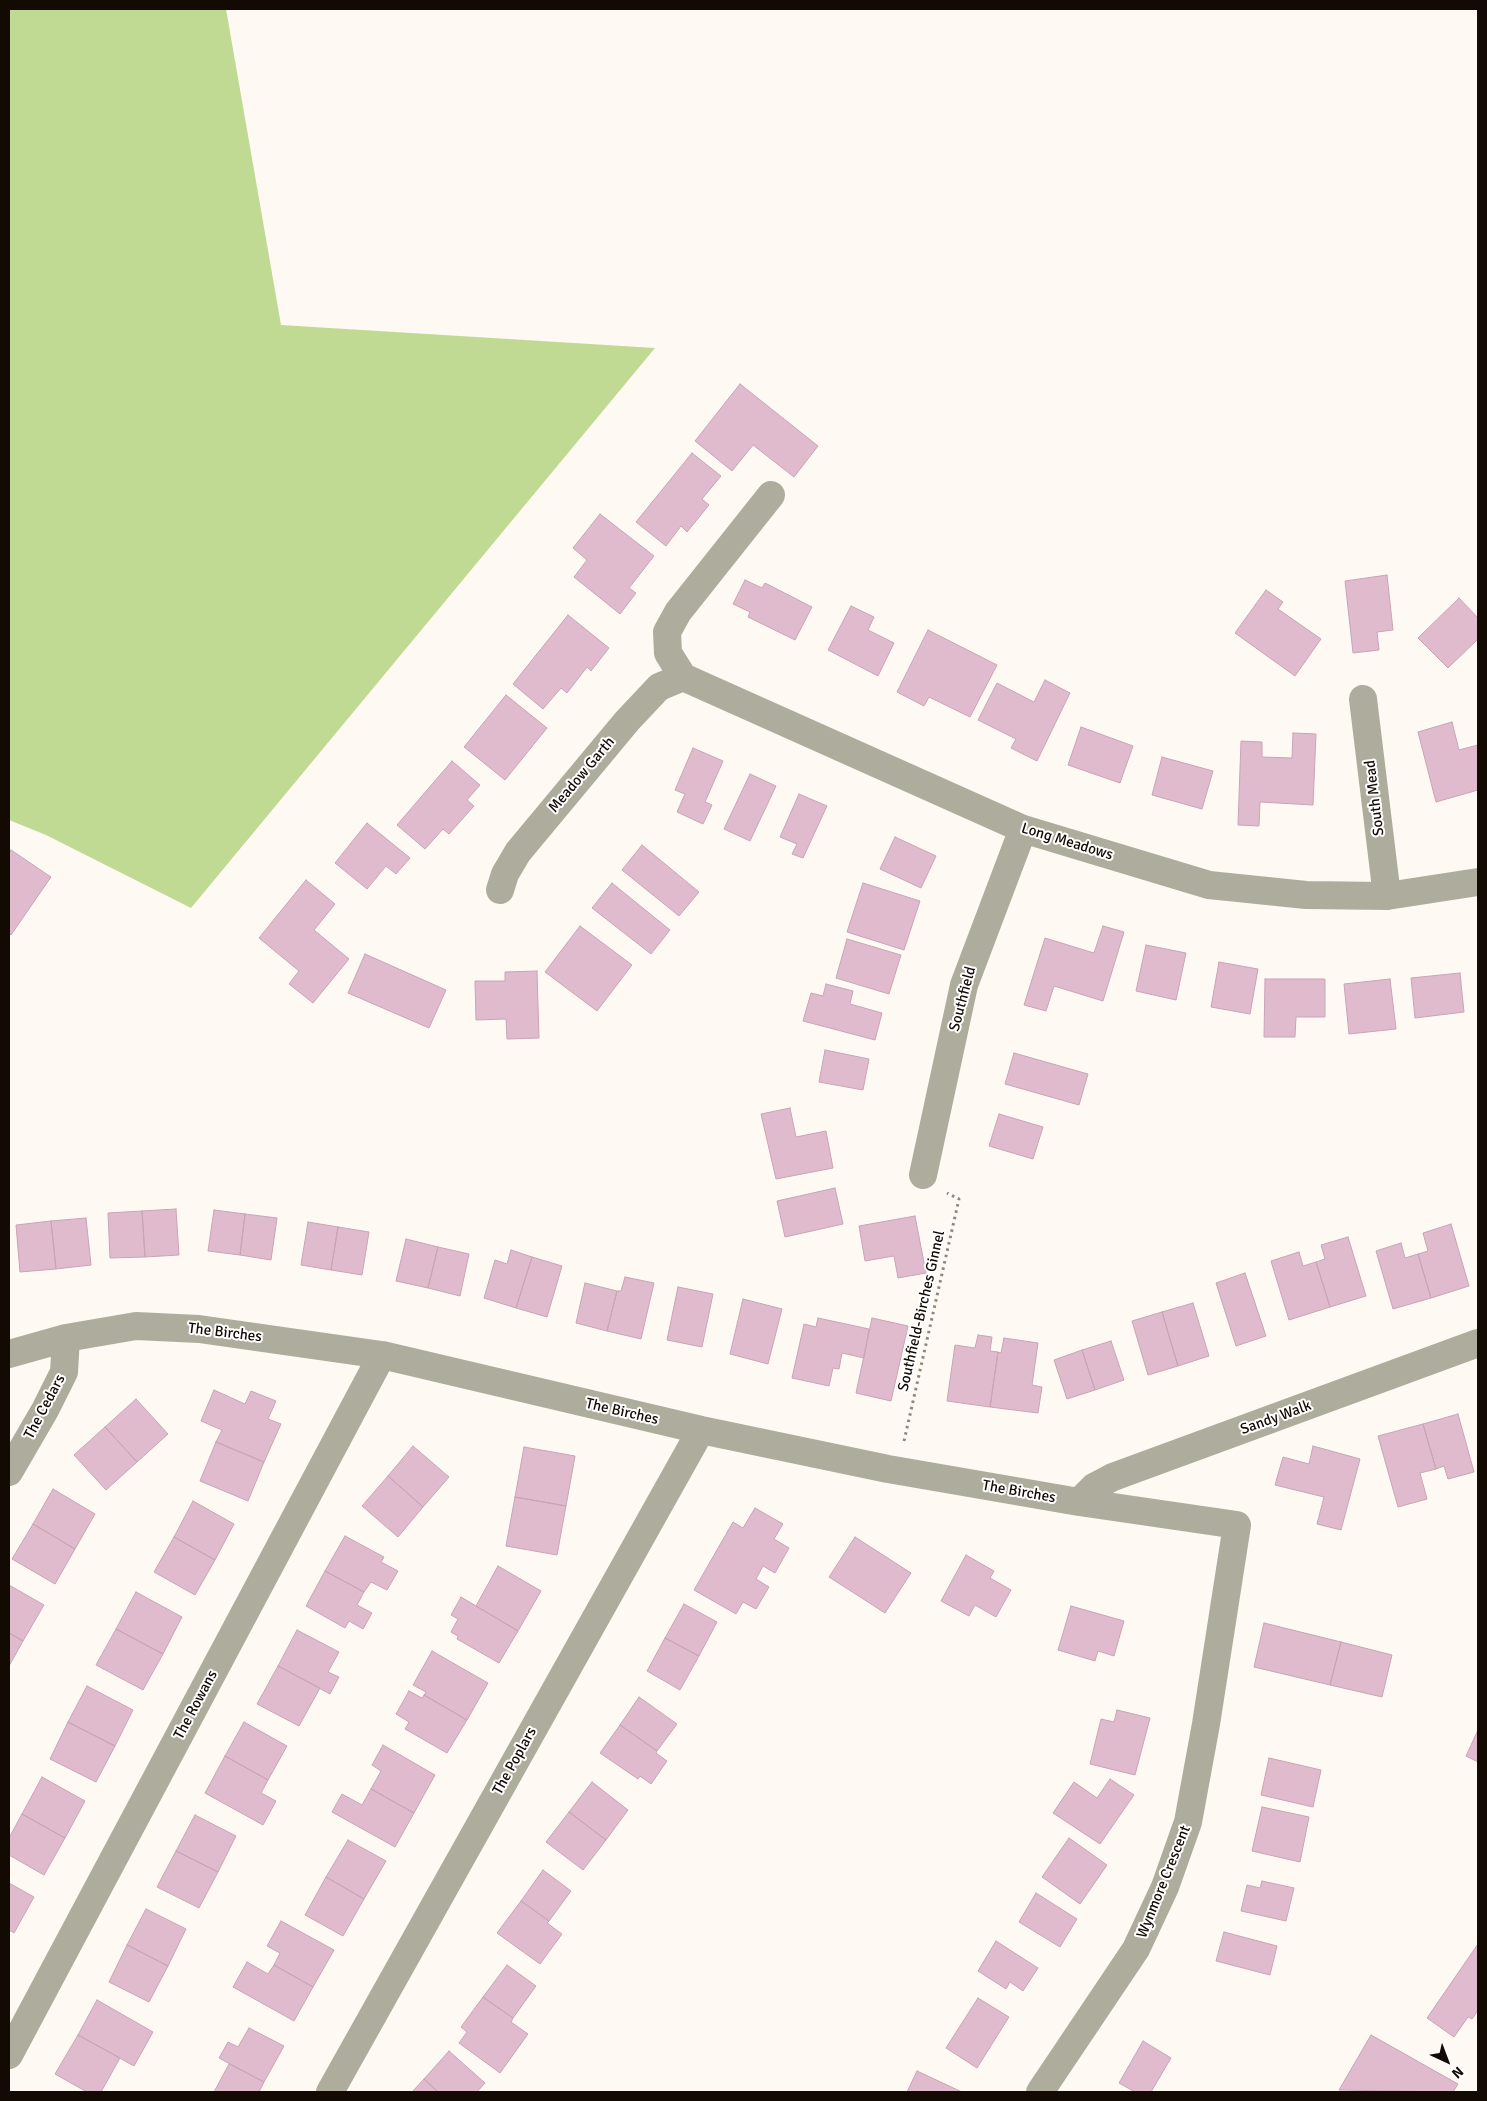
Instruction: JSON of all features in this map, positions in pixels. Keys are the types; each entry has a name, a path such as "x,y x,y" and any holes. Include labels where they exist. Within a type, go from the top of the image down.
{"street":[{"path":"682,677 668,653 667,632 678,612 771,495"},
{"name":"Long Meadows","path":"682,677 1023,829 1209,885 1306,895 1387,896 1478,882"},
{"name":"Meadow Garth","path":"500,890 505,874 518,852 627,721 659,687 682,677"},
{"name":"South Mead","path":"1363,699 1387,896"},
{"name":"Southfield","path":"923,1175 964,985 1023,829"},
{"name":"The Birches","path":"9,1354 66,1338 136,1326 199,1329 382,1355 701,1430 897,1471 1079,1502 1237,1525"},
{"name":"The Cedars","path":"9,1472 46,1410 64,1372 66,1338"},
{"name":"Sandy Walk","path":"1079,1502 1094,1487 1114,1477 1478,1343"},
{"name":"The Rowans","path":"9,2055 382,1355"},
{"name":"The Poplars","path":"330,2092 701,1430"},
{"name":"Wynmore Crescent","path":"1040,2092 1136,1949 1165,1887 1188,1822 1206,1724 1237,1525"}],"path":[{"name":"Southfield-Birches Ginnel","path":"897,1471 959,1199 939,1189 923,1175"}],"green space":[{"path":"9,9 226,9 281,325 655,348 191,908 46,835 9,820"}],"building":[{"path":"740,384 818,446 794,477 753,445 732,471 695,441"},
{"path":"692,453 721,476 702,499 709,505 687,532 681,526 666,546 636,522"},
{"path":"600,514 654,556 629,588 636,593 620,614 574,577 587,560 573,548"},
{"path":"1387,575 1393,630 1377,632 1379,650 1353,653 1345,581"},
{"path":"745,580 762,588 765,583 812,607 795,640 748,617 750,612 733,604"},
{"path":"1266,590 1283,602 1278,609 1321,639 1295,676 1235,633"},
{"path":"1459,598 1478,618 1478,639 1448,668 1418,638"},
{"path":"851,606 874,617 868,630 894,643 878,676 828,650"},
{"path":"568,615 609,648 591,671 587,667 567,693 561,688 543,709 513,684"},
{"path":"928,630 997,665 970,717 929,697 924,706 897,692"},
{"path":"1045,680 1070,693 1037,761 1011,748 1016,739 978,720 997,683 1034,702"},
{"path":"506,695 547,728 505,780 464,747"},
{"path":"1452,722 1459,750 1478,745 1478,790 1436,802 1418,732"},
{"path":"1081,727 1133,746 1120,783 1068,765"},
{"path":"1293,733 1316,734 1313,805 1260,802 1259,826 1238,825 1241,741 1262,742 1262,757 1292,758"},
{"path":"693,748 723,761 705,802 712,805 703,824 677,812 685,794 675,790"},
{"path":"1162,757 1213,771 1202,809 1152,795"},
{"path":"452,761 480,785 467,800 474,806 449,834 443,829 425,849 397,825"},
{"path":"750,774 776,786 750,841 724,829"},
{"path":"799,794 827,806 803,858 792,854 797,844 780,837"},
{"path":"367,823 410,858 396,874 386,866 367,889 335,863"},
{"path":"895,837 936,856 921,888 880,869"},
{"path":"642,845 699,892 679,916 622,870"},
{"path":"11,850 51,877 11,935 9,933 9,854"},
{"path":"306,880 335,904 314,930 349,959 313,1003 289,984 299,971 259,938"},
{"path":"612,883 670,930 651,954 592,908"},
{"path":"863,883 920,901 904,950 847,932"},
{"path":"580,926 632,965 597,1011 545,972"},
{"path":"1103,926 1124,932 1103,1001 1054,986 1046,1011 1024,1005 1045,938 1094,953"},
{"path":"847,939 901,955 889,994 836,978"},
{"path":"1146,945 1186,953 1176,1000 1136,991"},
{"path":"365,954 446,990 429,1028 348,993"},
{"path":"1219,962 1258,969 1250,1014 1211,1007"},
{"path":"537,971 539,1038 507,1039 506,1019 476,1020 475,981 505,981 505,972"},
{"path":"1460,973 1464,1012 1415,1018 1411,978"},
{"path":"1265,979 1325,979 1325,1017 1296,1017 1295,1037 1264,1037"},
{"path":"1390,979 1396,1029 1349,1034 1344,984"},
{"path":"826,984 853,991 850,1004 882,1013 875,1040 803,1021 811,993 823,996"},
{"path":"825,1050 869,1059 863,1090 819,1082"},
{"path":"1014,1053 1088,1074 1079,1105 1005,1084"},
{"path":"790,1108 796,1137 826,1131 833,1168 776,1179 761,1114"},
{"path":"999,1114 1043,1127 1033,1159 989,1146"},
{"path":"835,1188 843,1224 785,1237 777,1201"},
{"path":"176,1209 179,1255 145,1257 142,1211"},
{"path":"214,1210 245,1214 240,1255 208,1251"},
{"path":"142,1211 145,1257 110,1258 108,1213"},
{"path":"245,1214 277,1218 271,1260 240,1255"},
{"path":"915,1216 926,1273 898,1278 894,1256 865,1261 859,1226"},
{"path":"86,1218 91,1265 56,1269 51,1221"},
{"path":"51,1221 56,1269 20,1272 16,1225"},
{"path":"308,1222 338,1227 331,1270 301,1265"},
{"path":"1451,1224 1469,1286 1431,1298 1418,1254 1428,1251 1423,1233"},
{"path":"338,1227 369,1232 362,1275 331,1270"},
{"path":"1348,1237 1366,1296 1330,1307 1316,1262 1325,1259 1321,1245"},
{"path":"406,1239 438,1247 428,1288 396,1281"},
{"path":"1401,1243 1405,1258 1418,1254 1431,1298 1393,1309 1376,1251"},
{"path":"438,1247 469,1254 460,1296 428,1288"},
{"path":"511,1250 532,1257 516,1308 484,1298 495,1260 507,1264"},
{"path":"1299,1252 1303,1266 1316,1262 1330,1307 1289,1320 1271,1261"},
{"path":"532,1257 562,1266 547,1317 516,1308"},
{"path":"1245,1273 1266,1336 1236,1346 1216,1283"},
{"path":"625,1277 654,1283 641,1339 607,1331 617,1291 621,1291"},
{"path":"585,1283 617,1291 607,1331 576,1323"},
{"path":"678,1287 713,1294 702,1347 667,1340"},
{"path":"743,1299 782,1309 768,1364 730,1354"},
{"path":"1193,1303 1209,1356 1178,1366 1162,1312"},
{"path":"1162,1312 1178,1366 1148,1375 1132,1321"},
{"path":"818,1318 869,1329 864,1358 842,1353 839,1369 833,1368 829,1386 792,1378 804,1324 816,1327"},
{"path":"872,1318 908,1326 891,1401 856,1393"},
{"path":"978,1335 992,1337 990,1351 998,1352 990,1407 947,1401 955,1345 975,1348"},
{"path":"1004,1338 1038,1343 1032,1385 1042,1387 1038,1413 990,1407 998,1352 1001,1353"},
{"path":"1111,1341 1124,1380 1095,1390 1082,1350"},
{"path":"1082,1350 1095,1390 1067,1399 1054,1360"},
{"path":"214,1390 245,1404 251,1391 276,1401 268,1419 281,1424 264,1462 216,1442 222,1430 201,1421"},
{"path":"136,1399 168,1434 137,1462 105,1427"},
{"path":"1458,1414 1474,1472 1448,1479 1444,1466 1436,1469 1423,1424"},
{"path":"1423,1424 1436,1469 1420,1473 1427,1499 1398,1507 1378,1436"},
{"path":"105,1427 137,1462 106,1490 74,1455"},
{"path":"216,1442 264,1462 248,1501 200,1481"},
{"path":"413,1446 449,1477 423,1507 388,1476"},
{"path":"1313,1446 1360,1459 1341,1530 1317,1524 1324,1497 1275,1485 1283,1457 1309,1464"},
{"path":"524,1447 575,1456 566,1506 515,1497"},
{"path":"388,1476 423,1507 398,1537 362,1506"},
{"path":"53,1489 95,1514 75,1549 33,1524"},
{"path":"515,1497 566,1506 557,1555 506,1546"},
{"path":"193,1501 234,1524 215,1560 174,1537"},
{"path":"755,1508 783,1524 774,1539 789,1548 775,1573 763,1566 756,1579 769,1587 756,1609 743,1602 736,1614 694,1590 733,1522 743,1528"},
{"path":"33,1524 75,1549 55,1584 12,1559"},
{"path":"345,1536 384,1557 381,1562 398,1571 387,1590 371,1582 364,1592 325,1571"},
{"path":"174,1537 215,1560 195,1595 154,1572"},
{"path":"855,1537 911,1573 885,1613 829,1577"},
{"path":"966,1555 994,1571 990,1578 1011,1590 996,1617 975,1605 969,1616 941,1601"},
{"path":"498,1566 541,1591 518,1631 476,1606"},
{"path":"325,1571 364,1592 357,1605 372,1613 363,1629 349,1621 345,1628 306,1606"},
{"path":"9,1585 44,1605 23,1641 9,1633"},
{"path":"136,1592 182,1617 163,1654 116,1629"},
{"path":"461,1597 518,1631 499,1663 457,1639 458,1636 451,1632 458,1619 451,1615"},
{"path":"684,1604 717,1622 699,1656 665,1638"},
{"path":"1071,1606 1124,1621 1114,1656 1098,1651 1095,1661 1058,1650"},
{"path":"1264,1623 1341,1642 1330,1685 1254,1667"},
{"path":"116,1629 163,1654 143,1690 96,1665"},
{"path":"297,1630 339,1652 328,1672 339,1677 330,1694 278,1666"},
{"path":"9,1633 23,1641 9,1666"},
{"path":"665,1638 699,1656 680,1690 647,1671"},
{"path":"1341,1642 1392,1655 1382,1697 1330,1685"},
{"path":"432,1651 488,1683 467,1720 424,1695 426,1692 413,1685"},
{"path":"278,1666 320,1688 299,1726 257,1704"},
{"path":"87,1686 133,1710 115,1746 68,1722"},
{"path":"409,1691 422,1698 424,1695 467,1720 447,1753 405,1729 409,1722 396,1714"},
{"path":"639,1697 677,1724 657,1751 620,1725"},
{"path":"1117,1710 1150,1718 1135,1775 1090,1764 1101,1719 1114,1722"},
{"path":"68,1722 115,1746 96,1782 50,1759"},
{"path":"244,1722 287,1746 268,1780 225,1756"},
{"path":"620,1725 657,1751 656,1753 667,1761 651,1784 640,1776 638,1779 600,1753"},
{"path":"1478,1730 1478,1762 1466,1756"},
{"path":"383,1745 435,1775 414,1813 371,1789 381,1771 372,1765"},
{"path":"225,1756 268,1780 261,1793 276,1801 263,1825 205,1793"},
{"path":"1269,1758 1321,1770 1313,1807 1261,1795"},
{"path":"42,1777 85,1801 65,1838 22,1814"},
{"path":"1110,1779 1134,1795 1100,1844 1053,1813 1074,1782 1097,1798"},
{"path":"592,1782 628,1810 606,1840 569,1812"},
{"path":"371,1789 414,1813 395,1847 332,1812 342,1794 362,1805"},
{"path":"1262,1807 1309,1817 1300,1862 1252,1851"},
{"path":"569,1812 606,1840 583,1870 546,1842"},
{"path":"22,1814 65,1838 44,1875 9,1855 9,1838"},
{"path":"195,1815 236,1836 218,1872 176,1851"},
{"path":"1069,1838 1107,1865 1080,1904 1042,1877"},
{"path":"348,1840 386,1861 364,1899 326,1877"},
{"path":"176,1851 218,1872 199,1908 157,1887"},
{"path":"543,1870 571,1891 549,1921 521,1901"},
{"path":"326,1877 364,1899 343,1936 305,1915"},
{"path":"1262,1881 1294,1888 1286,1921 1241,1911 1247,1885 1260,1888"},
{"path":"9,1883 34,1897 14,1933 9,1930"},
{"path":"1036,1893 1077,1919 1060,1947 1019,1922"},
{"path":"521,1901 549,1921 547,1923 562,1934 540,1964 497,1933"},
{"path":"146,1909 186,1929 168,1966 127,1945"},
{"path":"281,1921 334,1950 313,1987 274,1965 280,1953 267,1946"},
{"path":"1224,1932 1277,1946 1270,1975 1216,1961"},
{"path":"996,1941 1038,1968 1023,1991 1010,1982 1006,1989 978,1971"},
{"path":"1478,1944 1478,2010 1472,2019 1468,2017 1454,2037 1427,2018"},
{"path":"127,1945 168,1966 149,2002 109,1982"},
{"path":"247,1962 268,1974 274,1965 313,1987 294,2021 233,1987"},
{"path":"507,1965 536,1986 513,2018 483,1997"},
{"path":"483,1997 513,2018 511,2022 528,2034 500,2073 459,2043 467,2032 461,2027"},
{"path":"978,1998 1009,2017 977,2068 946,2048"},
{"path":"97,2000 153,2032 134,2066 78,2035"},
{"path":"249,2028 284,2046 264,2082 219,2058 228,2042 238,2047"},
{"path":"78,2035 120,2058 101,2092 87,2092 55,2074"},
{"path":"1371,2035 1458,2084 1453,2092 1339,2090"},
{"path":"1143,2041 1171,2058 1151,2092 1135,2092 1119,2083"},
{"path":"449,2051 485,2083 477,2092 438,2092 424,2079"},
{"path":"229,2064 264,2082 259,2092 214,2092"},
{"path":"917,2071 962,2092 907,2092"},
{"path":"424,2079 438,2092 412,2092"}]}
